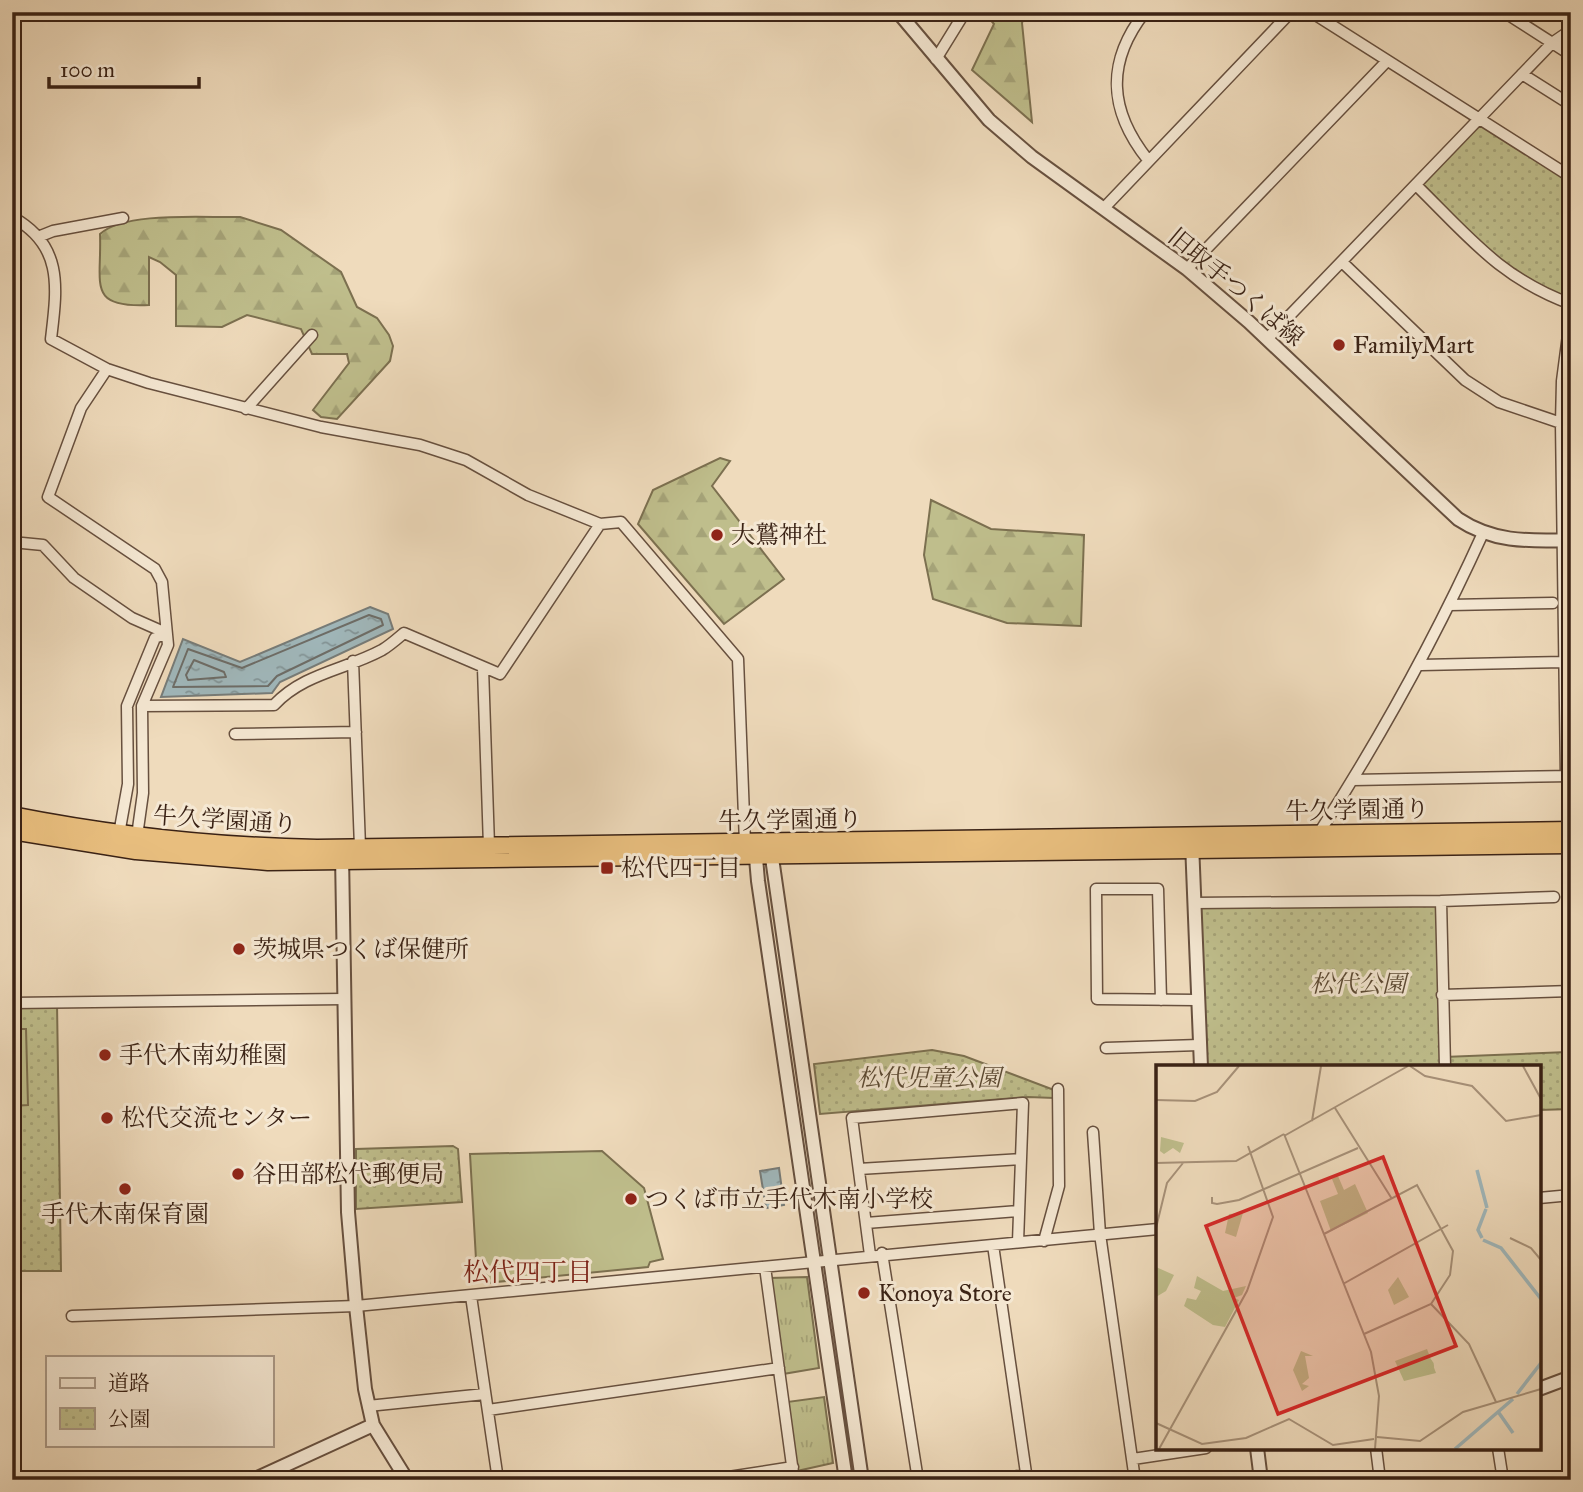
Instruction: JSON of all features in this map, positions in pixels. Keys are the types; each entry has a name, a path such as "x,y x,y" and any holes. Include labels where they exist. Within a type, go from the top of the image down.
{"highway":[{"name":"牛久学園通り","path":"12,815 119,834 342,855 359,848 765,842 1571,845"},
{"name":"牛久学園通り","path":"12,831 105,847 193,857 342,855 764,858 1192,844 1319,833 1571,830"}],"street":[{"name":"旧取手つくば線","path":"898,12 989,120 1032,158 1187,269 1267,339 1458,519 1483,533 1522,542 1567,540"},
{"path":"936,59 965,12"},
{"path":"1145,12 1127,34 1117,66 1117,91 1121,117 1134,142 1149,160"},
{"path":"1104,208 1291,12"},
{"path":"1311,12 1571,177"},
{"path":"1504,12 1571,54"},
{"path":"1267,339 1552,43 1571,30"},
{"path":"1187,269 1387,61"},
{"path":"1522,74 1571,106"},
{"path":"1416,185 1504,271 1546,295 1571,304"},
{"path":"12,217 38,237 53,261 57,285 51,339 107,369 246,409 321,427 420,444 466,460 528,495 600,524 621,522 738,659 746,843"},
{"path":"38,237 52,231 123,218"},
{"path":"1342,262 1465,380 1499,402 1561,423"},
{"path":"1353,780 1569,776 1565,662 1567,540 1561,423 1566,404 1571,312"},
{"path":"246,409 312,335"},
{"path":"107,369 81,408 48,498 155,569 162,582 168,645 142,706 143,793 137,836"},
{"path":"142,706 274,705 287,691 308,679 382,650 404,634 500,674 600,524"},
{"path":"1319,833 1421,665 1483,533"},
{"path":"12,542 43,545 74,578 132,618 166,633"},
{"path":"1450,605 1553,603"},
{"path":"119,834 128,784 127,706 155,638 166,633"},
{"path":"353,661 359,848"},
{"path":"1421,665 1565,662"},
{"path":"483,668 489,846"},
{"path":"235,734 356,732"},
{"path":"765,842 764,858 815,1263 846,1480"},
{"path":"1192,844 1196,1000 1201,1065"},
{"path":"342,855 348,1212 356,1306 368,1406 373,1425 407,1480"},
{"path":"764,858 831,1261 862,1480"},
{"path":"1161,1000 1158,889 1096,889 1097,999 1161,1000 1196,1000"},
{"path":"1194,904 1553,897"},
{"path":"1441,901 1445,1065"},
{"path":"1442,995 1571,991"},
{"path":"12,1003 344,999"},
{"path":"1106,1048 1199,1045"},
{"path":"1044,1241 1059,1186 1058,1090"},
{"path":"870,1255 852,1118 1023,1103 1018,1242"},
{"path":"1093,1132 1100,1234 1135,1480"},
{"path":"859,1169 1021,1159"},
{"path":"1541,1198 1571,1195"},
{"path":"866,1223 1019,1211"},
{"path":"72,1316 356,1306 815,1263 883,1253 1156,1229"},
{"path":"990,1480 1026,1477 993,1245"},
{"path":"883,1253 918,1480"},
{"path":"765,1267 794,1480"},
{"path":"471,1296 498,1480"},
{"path":"488,1410 779,1368"},
{"path":"1541,1388 1571,1377"},
{"path":"368,1406 485,1394"},
{"path":"253,1480 373,1425"},
{"path":"1133,1460 1194,1450"},
{"path":"1257,1450 1261,1480"},
{"path":"1376,1450 1380,1480"},
{"path":"1498,1450 1503,1480"},
{"path":"709,1480 793,1467"}],"green space":[{"path":"984,12 1026,12 1022,23 1032,122 972,70 994,24"},
{"path":"1479,119 1571,177 1571,304 1522,283 1416,185"},
{"path":"166,217 240,217 281,230 341,272 357,307 377,318 389,335 393,346 390,361 337,419 321,417 313,410 349,363 347,354 312,354 301,329 247,315 222,327 176,326 176,275 149,257 149,305 115,302 106,297 102,289 100,234 112,227"},
{"path":"720,458 730,461 712,486 784,579 724,624 638,524 653,490"},
{"path":"931,500 991,529 1084,535 1081,626 1007,623 933,599 924,555"},
{"name":"松代公園","path":"1441,901 1444,1057 1567,1052 1571,1109 1541,1110 1541,1065 1201,1065 1194,903"},
{"path":"57,1003 61,1271 12,1271 12,1005"},
{"path":"12,1029 26,1029 28,1105 12,1106"},
{"name":"松代児童公園","path":"932,1050 964,1056 1054,1090 1054,1098 1028,1097 820,1114 814,1064"},
{"path":"453,1146 458,1149 462,1202 356,1209 356,1149"},
{"path":"602,1151 644,1188 663,1259 650,1262 648,1267 486,1283 484,1275 477,1277 470,1154"},
{"path":"807,1277 819,1368 783,1374 770,1278"},
{"path":"824,1397 833,1463 797,1471 787,1402"}],"water":[{"path":"370,607 388,614 393,629 280,682 272,693 161,697 183,639 240,662"},
{"path":"779,1168 784,1205 766,1208 760,1171"}],"place":[{"name":"FamilyMart","path":"1339,345"},
{"name":"大鷲神社","path":"717,535"},
{"name":"松代四丁目","path":"607,868"},
{"name":"茨城県つくば保健所","path":"239,949"},
{"name":"手代木南幼稚園","path":"105,1055"},
{"name":"松代交流センター","path":"107,1118"},
{"name":"谷田部松代郵便局","path":"238,1174"},
{"name":"手代木南保育園","path":"125,1189"},
{"name":"つくば市立手代木南小学校","path":"631,1199"},
{"name":"Konoya Store","path":"864,1293"}],"district":[{"name":"松代四丁目","path":"528,1272"}]}
